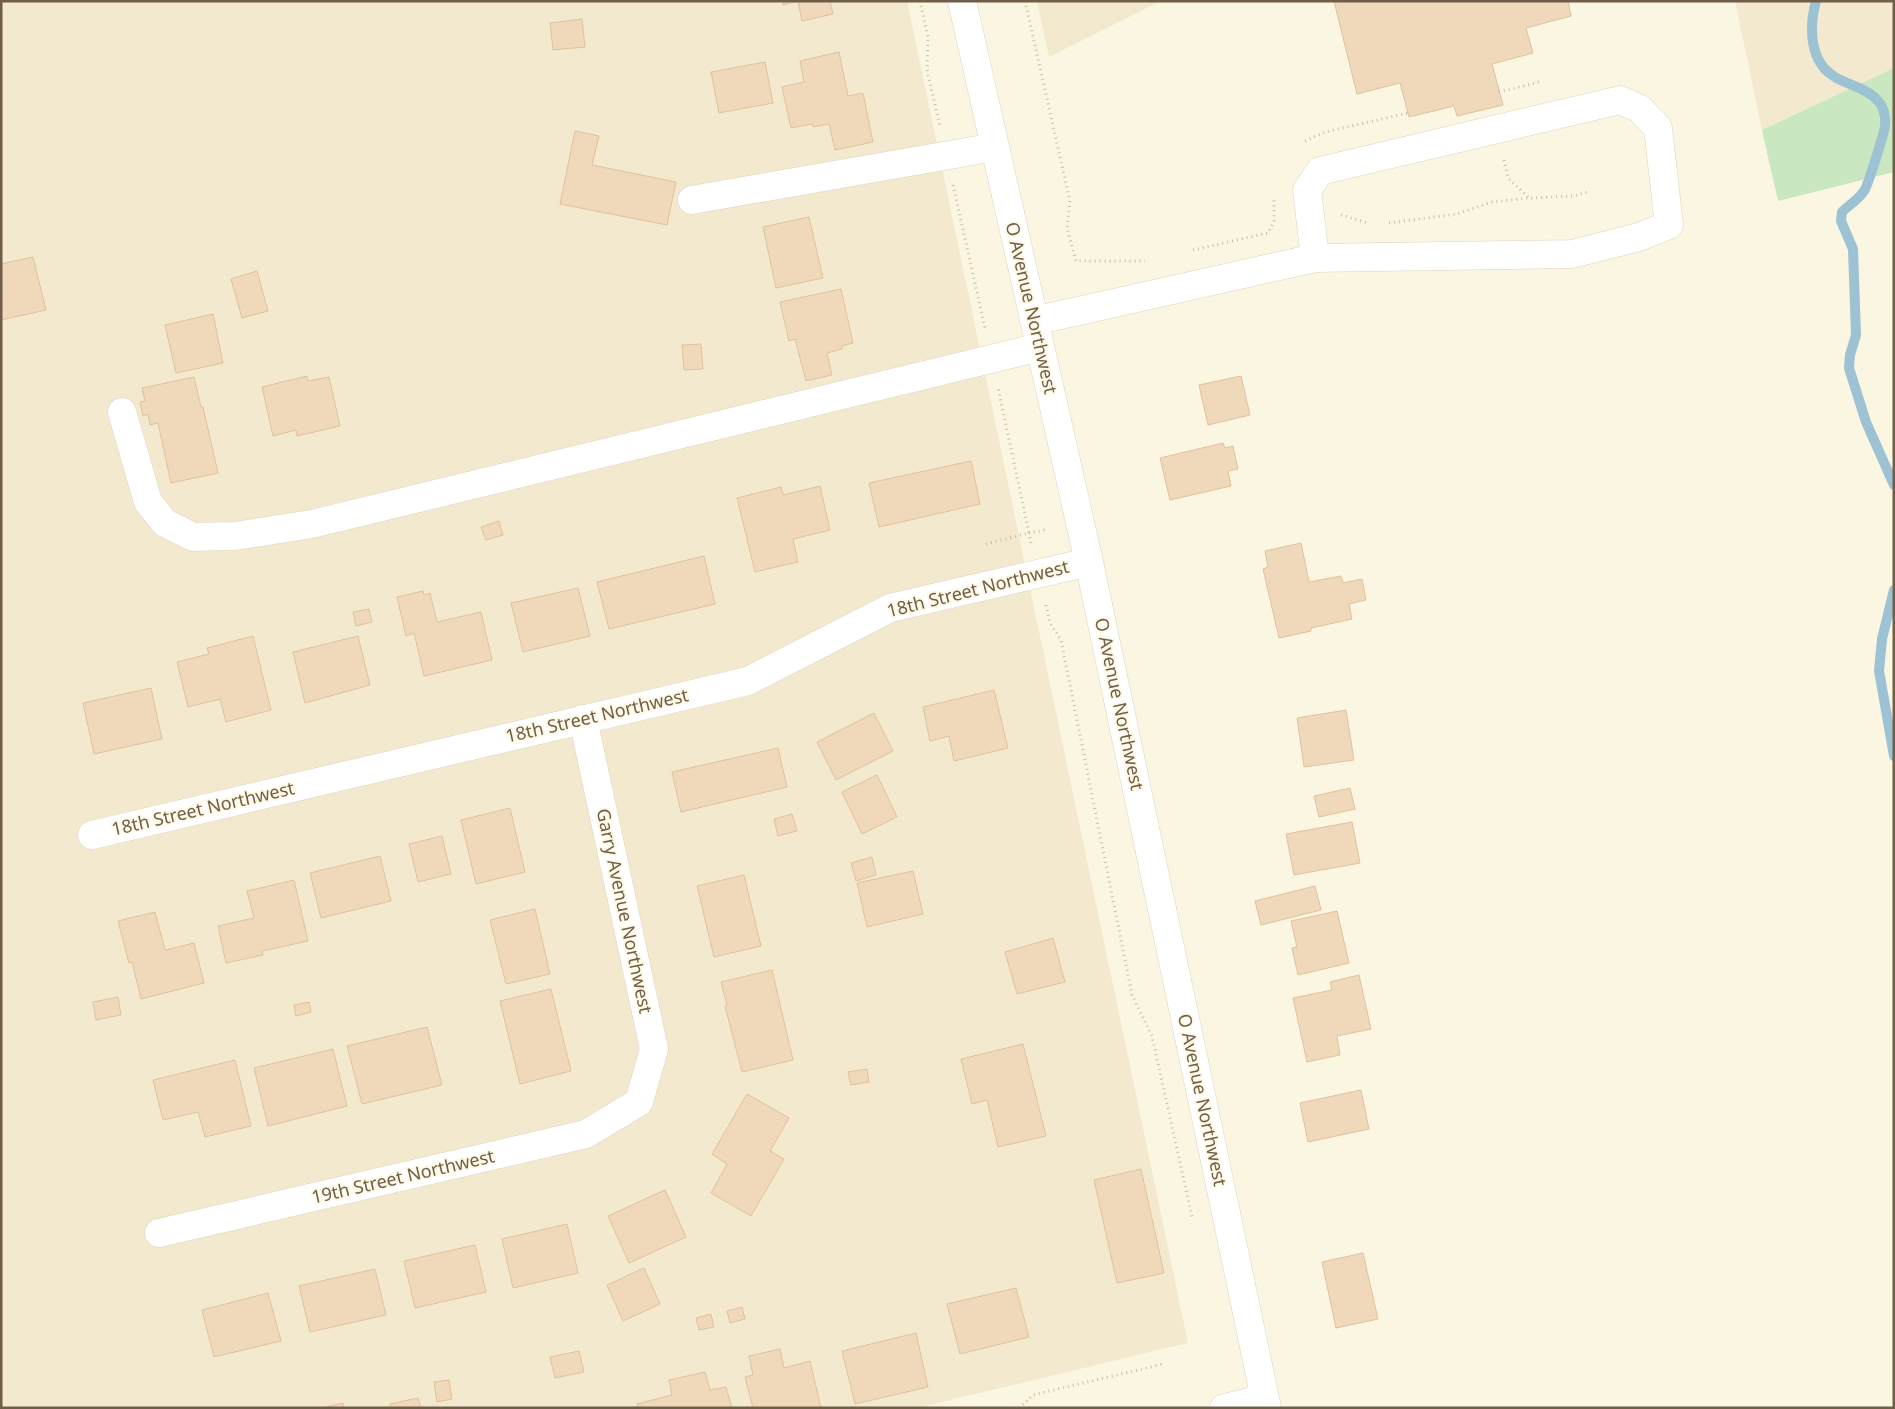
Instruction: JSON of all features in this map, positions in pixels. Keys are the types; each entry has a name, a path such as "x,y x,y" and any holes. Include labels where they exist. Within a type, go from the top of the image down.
{"street":[{"name":"O Avenue Northwest","path":"962,1 1089,562 1266,1403"},
{"path":"1034,321 1315,258 1572,254 1639,238 1668,226 1658,128 1640,108 1620,100 1320,171 1307,190 1315,258"},
{"path":"692,200 995,147"},
{"path":"122,412 148,502 165,523 193,537 235,536 312,524 1040,347"},
{"name":"18th Street Northwest","path":"92,835 748,681 890,608 1089,562"},
{"name":"Garry Avenue Northwest","path":"584,719 654,1049 638,1102"},
{"name":"19th Street Northwest","path":"159,1233 586,1134 638,1102"},
{"path":"1224,1408 1266,1403"}],"path":[{"path":"920,1 928,37 927,70 992,358 1032,548"},
{"path":"1025,1 1070,201 1067,228 1076,261 1146,262"},
{"path":"1499,92 1539,82"},
{"path":"1302,145 1307,140 1325,132 1408,113"},
{"path":"1384,224 1457,214 1492,202 1574,196 1587,192"},
{"path":"1192,250 1268,233 1274,221 1274,195"},
{"path":"1311,225 1334,213 1364,223 1374,224"},
{"path":"986,544 1045,530"},
{"path":"1044,597 1050,623 1061,640 1132,995 1152,1036 1193,1223"},
{"path":"1019,1408 1033,1394 1163,1364"}],"shaded area":[{"path":"1,1 907,1 1188,1343 917,1408 1,1408"},
{"path":"1037,1 1161,1 1049,57"},
{"path":"1735,1 1894,1 1894,68 1762,130"}],"green space":[{"path":"1894,68 1894,172 1778,201 1762,130"}],"building":[{"path":"782,1 798,1 783,5"},
{"path":"798,1 830,1 833,14 802,21"},
{"path":"1334,1 1568,1 1571,16 1526,28 1533,53 1492,64 1503,105 1457,116 1454,106 1409,117 1400,83 1357,94"},
{"path":"582,19 585,47 553,50 550,23"},
{"path":"839,52 848,96 863,93 873,142 835,150 829,124 813,127 812,124 791,128 782,87 804,82 800,61"},
{"path":"765,62 773,103 719,113 711,72"},
{"path":"575,131 599,136 592,165 676,182 667,225 560,204"},
{"path":"809,217 823,278 776,288 763,227"},
{"path":"33,257 46,310 1,320 1,264"},
{"path":"257,271 268,311 242,318 231,279"},
{"path":"841,289 853,343 842,346 842,349 827,353 832,375 806,381 795,339 789,341 780,302"},
{"path":"213,314 223,363 176,373 165,325"},
{"path":"701,344 703,369 684,370 682,345"},
{"path":"307,376 308,381 329,377 340,426 297,436 296,430 273,436 262,387"},
{"path":"1241,376 1250,415 1208,425 1199,385"},
{"path":"194,377 218,473 171,483 158,423 150,425 148,414 143,416 140,402 145,401 142,388"},
{"path":"1223,443 1225,448 1233,446 1238,469 1228,471 1231,486 1170,500 1160,458"},
{"path":"971,461 980,504 879,527 869,483"},
{"path":"820,486 830,530 793,539 798,562 755,572 737,498 781,487 783,495"},
{"path":"499,521 503,535 486,540 481,527"},
{"path":"1301,543 1309,582 1341,576 1343,583 1362,579 1366,600 1349,604 1352,619 1311,628 1311,631 1279,638 1263,569 1268,567 1265,551"},
{"path":"704,556 715,604 609,629 597,582"},
{"path":"578,588 590,636 523,652 511,603"},
{"path":"423,591 424,595 430,593 437,622 481,612 492,660 424,676 414,633 406,636 397,597"},
{"path":"369,609 372,622 356,626 353,612"},
{"path":"253,636 271,710 226,722 220,699 188,707 177,662 209,654 207,648"},
{"path":"358,636 370,685 305,703 293,652"},
{"path":"151,688 162,739 94,754 83,703"},
{"path":"994,690 1008,748 954,761 949,736 930,741 923,707"},
{"path":"1346,710 1354,760 1304,767 1297,718"},
{"path":"874,713 893,751 836,780 817,742"},
{"path":"778,748 787,787 681,812 672,772"},
{"path":"877,775 897,817 862,834 842,792"},
{"path":"1350,788 1355,809 1319,817 1314,796"},
{"path":"510,808 525,872 476,884 461,820"},
{"path":"792,814 797,831 778,836 774,819"},
{"path":"1352,822 1360,863 1294,875 1286,834"},
{"path":"442,836 451,874 418,882 409,844"},
{"path":"380,856 391,901 321,918 310,873"},
{"path":"872,857 876,875 856,881 851,863"},
{"path":"913,871 923,914 867,927 857,883"},
{"path":"744,875 761,946 714,957 697,886"},
{"path":"294,880 308,941 262,951 263,955 226,963 218,926 254,918 247,891"},
{"path":"1315,886 1321,910 1261,925 1255,901"},
{"path":"535,909 550,974 506,984 490,920"},
{"path":"1337,911 1349,963 1298,975 1292,948 1297,947 1291,921"},
{"path":"155,912 165,950 194,943 204,983 141,999 132,962 129,963 118,921"},
{"path":"1053,938 1065,982 1017,994 1005,952"},
{"path":"772,970 793,1060 742,1072 725,1006 727,1005 721,982"},
{"path":"1359,975 1371,1029 1337,1036 1340,1055 1307,1062 1293,998 1332,990 1330,982"},
{"path":"551,989 571,1071 520,1084 500,1001"},
{"path":"118,997 121,1015 96,1020 93,1002"},
{"path":"309,1002 311,1012 296,1016 294,1005"},
{"path":"427,1027 442,1085 362,1104 347,1046"},
{"path":"1023,1044 1046,1136 998,1147 987,1100 972,1104 961,1059"},
{"path":"333,1049 347,1106 268,1126 254,1068"},
{"path":"235,1060 251,1126 205,1137 198,1112 163,1120 153,1080"},
{"path":"867,1069 869,1082 851,1085 848,1072"},
{"path":"1361,1090 1369,1129 1308,1142 1300,1103"},
{"path":"747,1094 789,1118 770,1151 784,1159 751,1216 711,1193 727,1164 712,1154"},
{"path":"1141,1169 1164,1273 1117,1283 1094,1180"},
{"path":"665,1190 686,1237 629,1263 608,1216"},
{"path":"567,1224 578,1273 513,1288 502,1239"},
{"path":"475,1245 486,1292 415,1308 404,1261"},
{"path":"1363,1253 1378,1319 1336,1328 1322,1262"},
{"path":"644,1268 660,1304 623,1321 607,1285"},
{"path":"375,1269 386,1315 310,1332 299,1286"},
{"path":"1016,1288 1029,1337 960,1354 947,1304"},
{"path":"268,1293 281,1341 214,1357 202,1310"},
{"path":"742,1307 745,1319 730,1323 727,1311"},
{"path":"711,1314 714,1327 699,1330 696,1318"},
{"path":"916,1333 928,1387 855,1404 842,1351"},
{"path":"780,1349 784,1368 810,1361 821,1408 753,1408 745,1377 753,1375 749,1356"},
{"path":"579,1351 584,1372 555,1378 550,1357"},
{"path":"705,1372 710,1390 726,1387 732,1408 638,1408 637,1404 672,1395 669,1380"},
{"path":"449,1380 452,1399 437,1402 434,1382"},
{"path":"418,1398 421,1408 390,1408 390,1404"},
{"path":"343,1403 344,1408 326,1408 326,1407"}],"waterway":[{"path":"1816,1 1812,33 1813,43 1820,62 1835,77 1874,97 1882,106 1885,116 1884,131 1866,187 1859,197 1842,212 1841,221 1853,249 1856,335 1850,355 1849,368 1866,422 1894,485"},
{"path":"1894,590 1882,639 1879,671 1894,756"}]}
